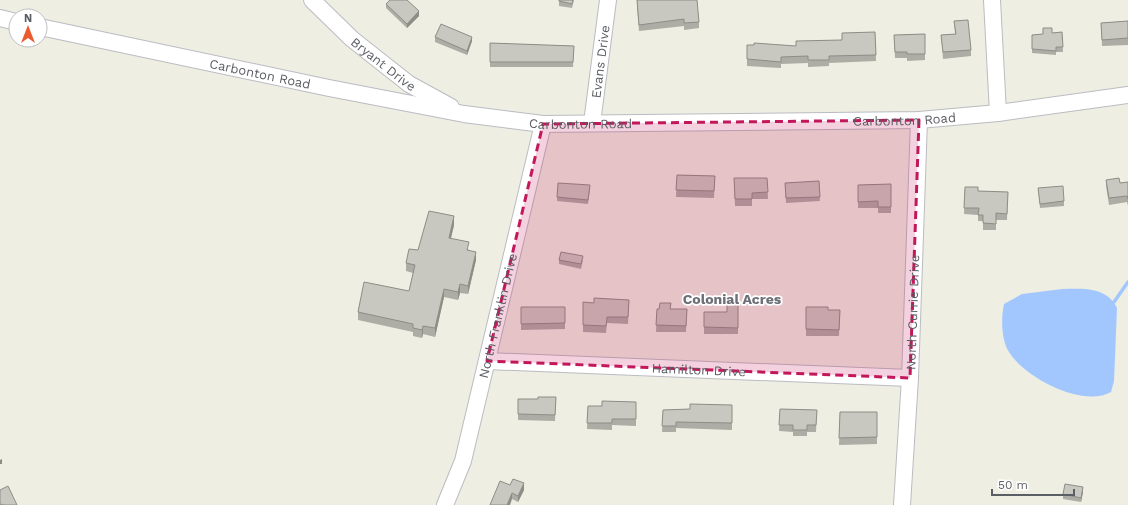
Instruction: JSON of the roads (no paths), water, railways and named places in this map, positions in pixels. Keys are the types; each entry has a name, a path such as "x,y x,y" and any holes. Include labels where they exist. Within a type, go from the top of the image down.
{"street":[{"name":"Bryant Drive","path":"312,0 352,39 409,84 464,114"},
{"name":"Evans Drive","path":"592,123 608,0"},
{"path":"992,0 998,113"},
{"name":"Carbonton Road","path":"48,29 329,88 464,114 543,124 919,120 998,113 1128,95"},
{"name":"North Currie Drive","path":"902,505 910,378 919,120"},
{"name":"North Franklin Drive","path":"445,505 463,461 543,124"},
{"name":"Hamilton Drive","path":"487,361 910,378"}],"water":[{"path":"1062,289 1085,289 1100,292 1107,296 1117,308 1114,381 1111,392 1099,396 1086,396 1056,388 1041,380 1017,362 1006,347 1002,328 1004,304 1022,294"}],"waterway":[{"path":"1110,304 1114,302 1128,282"}],"district":[{"name":"Colonial Acres","path":"732,299"}]}
